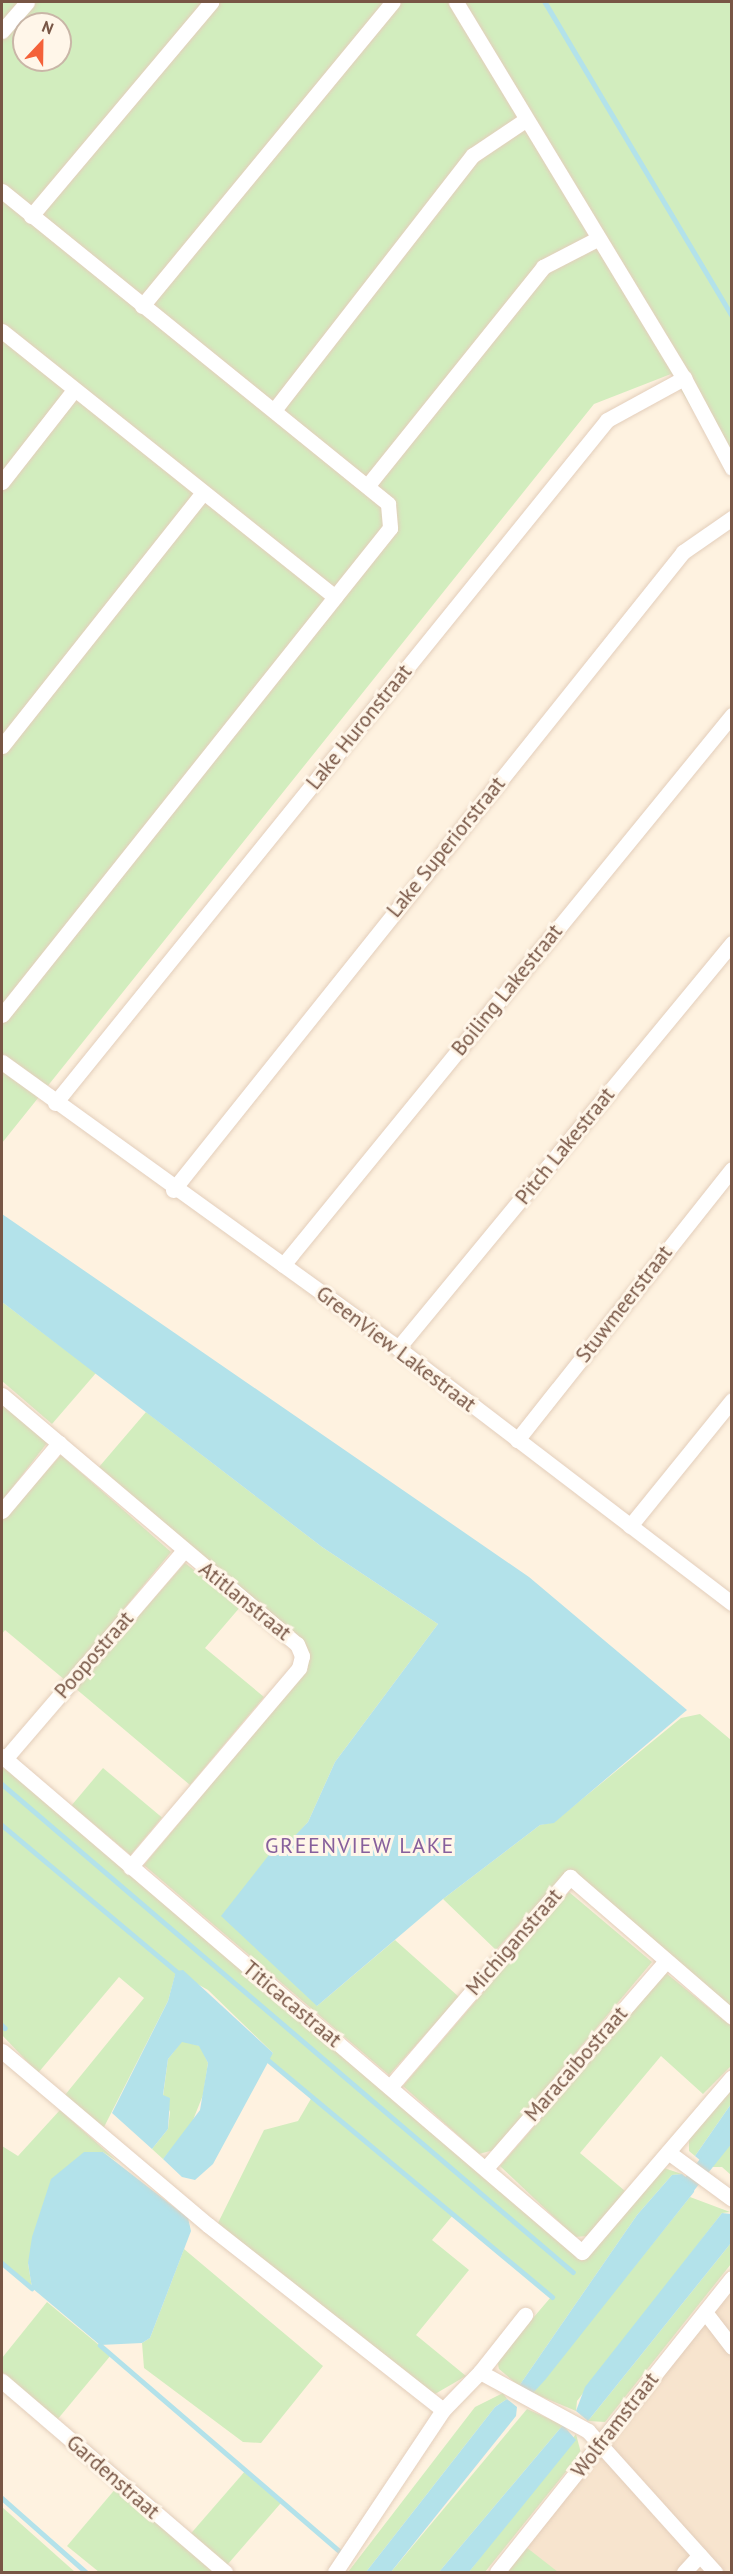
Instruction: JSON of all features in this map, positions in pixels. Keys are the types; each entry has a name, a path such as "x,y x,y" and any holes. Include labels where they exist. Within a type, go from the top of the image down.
{"street":[{"path":"2,31 27,2"},
{"path":"31,216 211,2"},
{"path":"142,306 393,2"},
{"path":"456,2 597,239 684,378 732,468"},
{"path":"275,409 473,155 525,120"},
{"path":"2,191 142,306 368,484 388,504 390,528 2,1016"},
{"path":"368,484 543,267 597,239"},
{"path":"2,331 201,495 336,597"},
{"name":"Lake Huronstraat","path":"55,1103 606,420 684,378"},
{"path":"2,482 74,390"},
{"path":"2,746 201,495"},
{"name":"Lake Superiorstraat","path":"172,1190 683,552 732,518"},
{"name":"Boiling Lakestraat","path":"284,1265 732,715"},
{"name":"Pitch Lakestraat","path":"398,1348 732,943"},
{"name":"GreenView Lakestraat","path":"2,1062 172,1190 284,1265 398,1348 732,1603"},
{"name":"Stuwmeerstraat","path":"517,1440 732,1169"},
{"name":"Atitlanstraat","path":"2,1395 183,1551 297,1644 302,1656 299,1668 130,1867"},
{"path":"630,1526 732,1400"},
{"path":"2,1510 59,1443"},
{"name":"Poopostraat","path":"3,1758 183,1551"},
{"name":"Titicacastraat","path":"3,1758 582,2252 673,2156"},
{"name":"Michiganstraat","path":"390,2087 570,1877 732,2016"},
{"name":"Maracaibostraat","path":"486,2168 666,1961"},
{"path":"2,2051 208,2225 443,2410"},
{"path":"732,2077 673,2156 732,2199"},
{"name":"Wolframstraat","path":"497,2572 732,2278"},
{"path":"705,2312 732,2347"},
{"path":"335,2572 443,2410 480,2372 525,2316"},
{"path":"480,2372 563,2416 602,2442 715,2572"},
{"name":"Gardenstraat","path":"2,2381 225,2572"},
{"path":"684,2572 700,2554"}],"shaded area":[{"path":"731,2278 731,2572 497,2572"}],"green space":[{"path":"2,2 731,2 731,473 671,374 594,404 2,1143"},
{"path":"2,1302 96,1373 52,1424 2,1381"},
{"path":"2,1402 47,1443 2,1501"},
{"path":"146,1412 322,1547 438,1624 335,1762 308,1822 289,1843 272,1851 317,2006 395,1940 459,1997 389,2075 144,1865 308,1668 306,1645 99,1467"},
{"path":"61,1455 171,1552 65,1680 5,1630 2,1634 2,1521"},
{"path":"185,1563 241,1606 205,1648 264,1697 190,1785 75,1688"},
{"path":"700,1714 731,1740 731,2008 569,1869 496,1950 443,1899 540,1825 554,1822 681,1718"},
{"path":"2,1766 582,2261 664,2168 682,2174 672,2175 637,2215 519,2386 499,2369 497,2360 551,2297 453,2215 432,2240 469,2270 416,2335 466,2376 435,2394 426,2392 217,2225 264,2130 298,2121 312,2097 268,2060 273,2053 208,1990 176,1972 168,2001 103,2129 65,2095 144,1998 119,1977 38,2073 2,2035"},
{"path":"103,1768 162,1817 130,1855 72,1806"},
{"path":"569,1892 652,1962 494,2150 479,2154 403,2086"},
{"path":"666,1973 731,2026 731,2066 703,2094 661,2056 580,2153 625,2191 588,2236 575,2237 500,2166"},
{"path":"182,2041 200,2046 208,2063 203,2095 191,2125 163,2159 152,2149 168,2129 170,2112 163,2096 168,2059"},
{"path":"731,2088 731,2104 695,2156 689,2151 689,2138"},
{"path":"60,2110 118,2162 103,2152 28,2263 32,2288 2,2263 2,2146 18,2156"},
{"path":"731,2144 731,2175 722,2167 708,2167"},
{"path":"690,2197 730,2212 722,2213 577,2401 576,2411 533,2393"},
{"path":"731,2243 731,2264 605,2422 588,2421"},
{"path":"184,2249 323,2366 261,2443 243,2442 144,2368 142,2343 150,2338"},
{"path":"47,2302 111,2355 57,2420 2,2372 2,2358"},
{"path":"503,2393 507,2399 495,2407 366,2572 348,2572 475,2407"},
{"path":"527,2409 563,2425 439,2572 391,2572"},
{"path":"576,2434 581,2453 485,2572 469,2572"},
{"path":"246,2470 282,2501 227,2565 191,2533"},
{"path":"117,2487 217,2572 99,2572 67,2546"},
{"path":"2,2507 75,2572 2,2572"},
{"path":"526,2547 558,2572 506,2572"}],"water":[{"path":"2,1214 529,1577 687,1710 554,1823 540,1825 443,1899 317,2006 221,1916 272,1851 289,1842 308,1822 335,1762 438,1624 322,1547 2,1302"},
{"path":"183,1970 273,2053 213,2164 195,2180 182,2177 163,2159 200,2110 208,2063 199,2046 182,2042 168,2059 163,2095 170,2098 168,2129 152,2149 112,2113 168,2001 176,1971"},
{"path":"731,2104 731,2144 708,2167 695,2156"},
{"path":"84,2152 103,2152 188,2218 191,2231 150,2338 142,2343 100,2345 32,2288 28,2263 32,2237 51,2179"},
{"path":"682,2174 695,2184 694,2192 545,2380 533,2393 519,2386 637,2215 672,2175"},
{"path":"722,2213 731,2214 731,2243 588,2421 576,2411 585,2387"},
{"path":"507,2399 517,2407 516,2416 391,2572 366,2572 495,2407"},
{"path":"563,2425 576,2440 469,2572 439,2572"}],"waterway":[{"path":"545,2 732,316"},
{"path":"2,1784 573,2272"},
{"path":"2,1825 176,1971"},
{"path":"2,2025 5,2028"},
{"path":"268,2060 552,2297"},
{"path":"679,2196 732,2130"},
{"path":"2,2263 32,2288"},
{"path":"100,2345 343,2554"},
{"path":"2,2498 86,2572"}],"district":[{"name":"GREENVIEW LAKE","path":"360,1846"}]}
